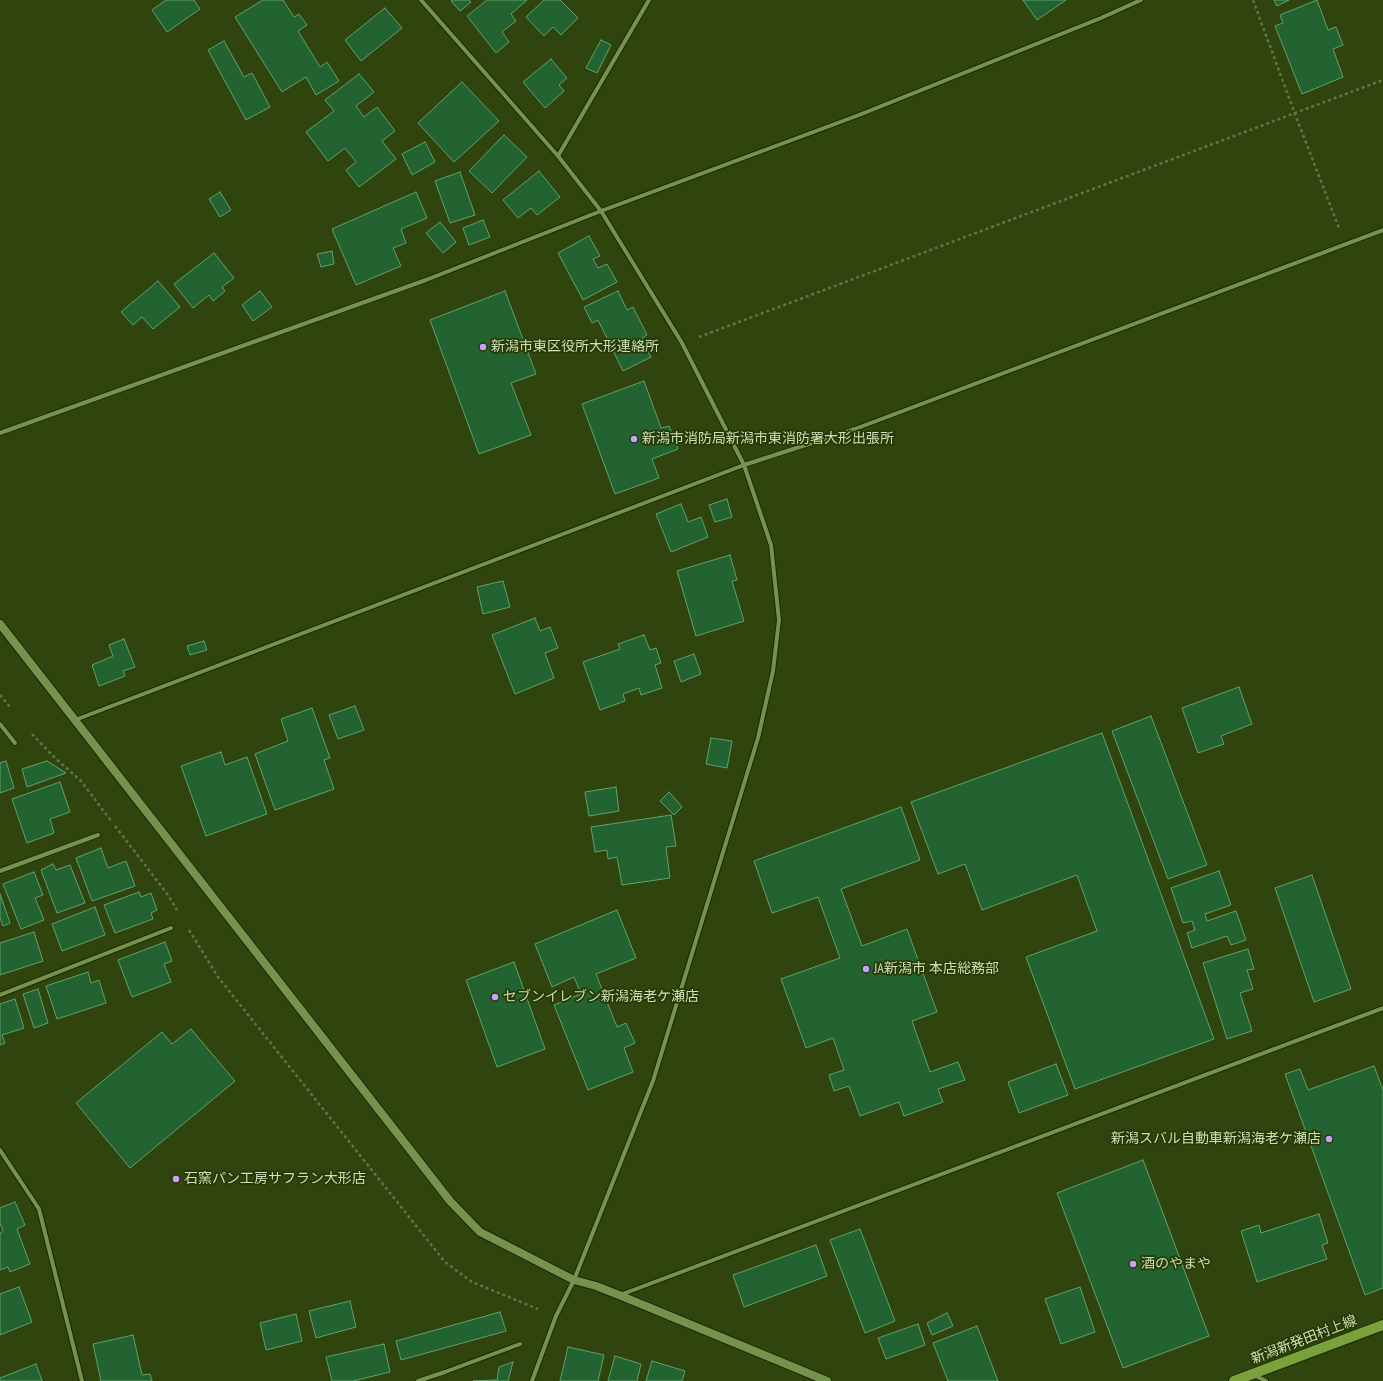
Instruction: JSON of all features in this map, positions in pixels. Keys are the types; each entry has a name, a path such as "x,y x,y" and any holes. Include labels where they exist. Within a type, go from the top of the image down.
{"main road":[{"name":"新潟新発田村上線","path":"1234,1381 1383,1325"}],"street":[{"path":"421,0 558,156 601,211 682,343 744,465 771,545 779,620 773,671 758,738 653,1082 574,1280 556,1316 532,1381"},
{"path":"558,156 649,0"},
{"path":"0,432 426,280 601,211 860,115 1094,21 1141,0"},
{"path":"75,720 744,465 855,429 1383,230"},
{"path":"0,624 450,1201 480,1232 574,1280 596,1286 619,1295 827,1381"},
{"path":"0,724 15,743"},
{"path":"0,871 98,835"},
{"path":"0,995 171,928"},
{"path":"619,1295 1383,1008"},
{"path":"0,1150 39,1209 82,1381"},
{"path":"418,1381 520,1344"},
{"path":"1252,1374 1266,1381"}],"path":[{"path":"1253,0 1295,114 1346,244"},
{"path":"682,343 1383,80"},
{"path":"0,695 14,712"},
{"path":"28,729 54,757 81,781 168,895 180,914"},
{"path":"187,927 218,977 445,1262 472,1282 556,1316"}],"building":[{"path":"166,0 194,0 200,9 167,32 152,10"},
{"path":"263,0 283,0 294,17 299,14 307,25 298,31 320,67 327,62 339,81 316,95 306,77 282,92 235,17"},
{"path":"469,0 471,2 460,11 451,1"},
{"path":"487,0 527,0 511,14 516,21 502,32 509,42 496,53 467,16"},
{"path":"544,0 560,0 578,18 561,35 553,27 544,36 526,17"},
{"path":"1023,0 1066,0 1037,20"},
{"path":"1274,0 1289,0 1277,6"},
{"path":"1317,0 1328,30 1336,27 1343,45 1333,49 1343,77 1302,94 1275,26 1283,23 1280,15"},
{"path":"385,8 402,28 361,61 345,40"},
{"path":"601,40 611,45 597,73 586,68"},
{"path":"224,41 244,77 252,73 270,107 246,120 208,50"},
{"path":"551,59 567,78 559,85 564,91 545,108 523,82"},
{"path":"359,74 374,92 356,106 364,117 377,107 395,131 382,141 396,159 359,187 346,170 356,162 345,148 328,161 306,132 334,111 325,100"},
{"path":"462,82 499,121 454,162 418,123"},
{"path":"504,135 527,157 492,193 469,171"},
{"path":"425,142 435,162 412,175 402,154"},
{"path":"539,171 560,197 537,215 531,208 518,218 503,200"},
{"path":"460,172 475,215 450,223 435,181"},
{"path":"220,192 231,210 220,217 209,199"},
{"path":"416,192 427,218 401,229 406,243 393,248 401,266 356,285 332,229"},
{"path":"483,220 490,237 469,245 463,228"},
{"path":"440,222 456,242 443,253 426,233"},
{"path":"589,236 600,256 593,259 598,268 607,264 617,282 583,300 558,253"},
{"path":"332,251 334,264 321,267 317,254"},
{"path":"214,253 234,278 222,287 225,291 213,301 209,295 193,308 174,284"},
{"path":"158,281 180,307 153,329 142,317 133,325 121,312"},
{"path":"260,291 272,307 253,321 242,305"},
{"name":"新潟市東区役所大形連絡所","path":"505,291 536,374 511,383 531,435 479,454 430,320"},
{"path":"618,291 627,310 633,307 647,335 642,338 651,357 623,371 598,320 592,323 584,307"},
{"name":"新潟市消防局新潟市東消防署大形出張所","path":"644,381 661,428 669,426 678,449 652,459 659,478 615,494 582,404"},
{"path":"727,499 732,517 715,522 709,505"},
{"path":"681,504 688,522 701,517 708,537 671,552 656,514"},
{"path":"730,555 737,580 732,581 744,621 696,636 677,571"},
{"path":"503,581 510,607 483,614 477,587"},
{"path":"535,618 540,631 550,627 558,648 545,653 554,678 515,694 492,635"},
{"path":"644,635 650,650 656,648 661,663 655,665 662,688 641,695 639,688 623,694 625,701 600,710 583,662 620,649 618,644"},
{"path":"124,639 135,667 123,671 125,676 99,686 92,665 113,656 109,645"},
{"path":"204,641 207,650 190,655 187,646"},
{"path":"694,654 701,674 681,682 674,661"},
{"path":"1239,687 1252,724 1221,736 1224,744 1198,753 1182,708"},
{"path":"355,706 364,730 338,739 329,715"},
{"path":"312,708 330,758 324,760 334,789 275,810 255,754 288,741 281,719"},
{"path":"1151,716 1207,865 1168,879 1112,731"},
{"path":"1102,733 1214,1039 1075,1089 1026,957 1097,931 1077,875 982,910 965,864 938,874 911,802"},
{"path":"711,738 732,741 727,768 706,764"},
{"path":"221,752 225,765 247,757 267,814 206,836 181,766"},
{"path":"6,761 14,788 0,793 0,763"},
{"path":"47,761 66,773 27,787 22,769"},
{"path":"60,782 70,812 50,819 54,833 27,843 12,799"},
{"path":"616,787 619,811 589,816 585,792"},
{"path":"669,792 682,807 674,815 660,801"},
{"name":"JA新潟市 本店総務部","path":"901,807 920,860 841,889 862,946 907,929 937,1012 912,1021 930,1072 958,1062 965,1080 938,1089 943,1102 904,1116 899,1102 860,1116 849,1086 834,1091 829,1075 844,1070 833,1038 806,1048 781,979 840,958 818,897 772,913 754,861"},
{"path":"671,815 676,846 666,847 670,878 622,885 617,857 608,859 607,850 595,852 591,827"},
{"path":"101,848 108,868 126,861 135,886 92,901 76,858"},
{"path":"53,864 56,870 70,865 85,903 57,913 41,870"},
{"path":"1219,871 1231,905 1205,914 1207,921 1236,911 1246,940 1231,945 1227,936 1192,948 1187,933 1195,930 1192,921 1183,923 1171,888"},
{"path":"34,872 43,895 35,898 44,920 21,929 3,884"},
{"path":"1312,875 1351,989 1314,1002 1275,888"},
{"path":"139,892 141,897 151,893 157,910 151,913 153,919 115,933 104,905"},
{"path":"0,894 10,923 3,926 0,918"},
{"path":"95,907 105,935 62,951 52,924"},
{"path":"617,910 636,958 596,974 617,1027 626,1023 635,1043 624,1048 633,1072 588,1090 554,1005 581,994 574,977 552,987 535,944"},
{"path":"34,932 43,961 0,975 0,943"},
{"path":"165,942 172,961 164,964 171,982 132,997 118,960"},
{"path":"1248,949 1254,969 1247,970 1253,989 1240,993 1252,1031 1227,1039 1203,963"},
{"path":"514,962 545,1049 497,1067 466,980"},
{"path":"88,972 91,983 99,980 106,1003 57,1019 46,986"},
{"path":"38,989 48,1023 34,1028 23,994"},
{"path":"15,999 24,1028 2,1035 5,1043 0,1045 0,1004"},
{"path":"191,1029 235,1081 130,1168 76,1103 162,1032 172,1044"},
{"path":"1056,1064 1068,1095 1019,1113 1008,1082"},
{"path":"1374,1066 1383,1090 1383,1288 1365,1295 1285,1074 1300,1069 1308,1090"},
{"name":"酒のやまや","path":"1143,1160 1209,1336 1123,1368 1057,1193"},
{"path":"15,1202 25,1225 17,1229 30,1264 10,1272 8,1267 0,1270 0,1233 3,1231 0,1223 0,1208"},
{"path":"1319,1214 1328,1243 1322,1245 1327,1259 1257,1282 1241,1231 1259,1225 1261,1233"},
{"path":"860,1229 895,1321 865,1333 830,1240"},
{"path":"816,1245 827,1276 744,1307 733,1275"},
{"path":"19,1287 32,1322 0,1335 0,1294"},
{"path":"1080,1287 1095,1332 1061,1344 1045,1299"},
{"path":"350,1301 356,1327 316,1338 309,1311"},
{"path":"500,1312 506,1331 401,1360 396,1341"},
{"path":"947,1313 953,1326 932,1335 927,1323"},
{"path":"296,1314 302,1341 266,1350 260,1323"},
{"path":"918,1324 925,1345 886,1359 878,1338"},
{"path":"977,1326 998,1381 948,1381 933,1343"},
{"path":"133,1335 142,1375 150,1374 152,1381 101,1381 93,1344"},
{"path":"384,1344 390,1372 353,1381 332,1381 326,1357"},
{"path":"568,1347 604,1355 598,1381 560,1381"},
{"path":"615,1356 641,1364 637,1381 608,1381"},
{"path":"652,1361 685,1371 682,1381 646,1381"},
{"path":"513,1362 508,1381 473,1381 497,1380 499,1367"},
{"path":"36,1364 42,1381 0,1381 0,1378"}],"place":[{"name":"新潟市東区役所大形連絡所","path":"483,347"},
{"name":"新潟市消防局新潟市東消防署大形出張所","path":"634,439"},
{"name":"JA新潟市 本店総務部","path":"866,969"},
{"name":"セブンイレブン新潟海老ケ瀬店","path":"495,997"},
{"name":"新潟スバル自動車新潟海老ケ瀬店","path":"1329,1139"},
{"name":"石窯パン工房サフラン大形店","path":"176,1179"},
{"name":"酒のやまや","path":"1133,1264"}]}
